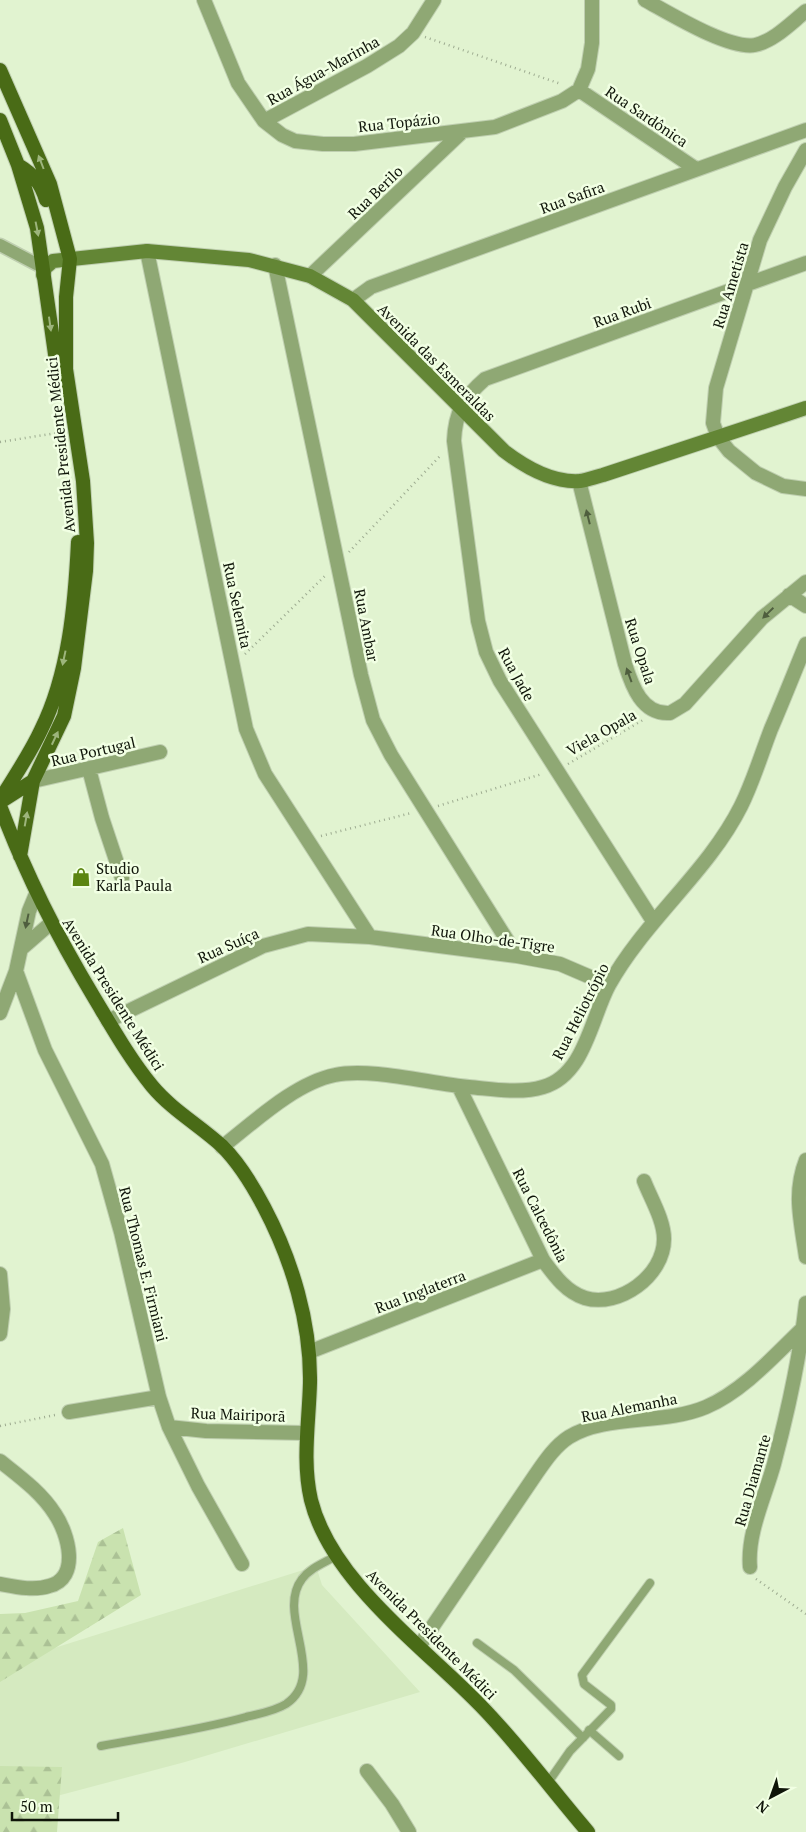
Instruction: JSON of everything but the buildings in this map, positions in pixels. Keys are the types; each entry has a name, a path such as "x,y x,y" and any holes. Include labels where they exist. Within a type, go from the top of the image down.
{"main road":[{"name":"Avenida Presidente Médici","path":"0,70 50,184 70,259 66,297 66,369 86,512 86,571 70,693 58,732 33,781 0,801"},
{"name":"Avenida Presidente Médici","path":"0,120 18,165 37,228 67,431 76,476 79,512 74,593 66,648 57,688 41,731 0,801"},
{"path":"18,165 33,174 43,189 53,230 70,259"},
{"name":"Avenida das Esmeraldas","path":"42,271 48,264 70,259 147,251 248,260 275,265 310,276 352,300 504,451 519,462 553,477 579,481 634,466 806,408"},
{"path":"19,858 33,781"},
{"name":"Avenida Presidente Médici","path":"0,806 19,858 36,894 108,1021 154,1088 178,1112 222,1147 248,1179 265,1209 298,1293 307,1331 309,1352 306,1474 312,1502 336,1556 363,1592 482,1706 588,1832"}],"street":[{"name":"Rua Topázio","path":"204,0 238,83 264,121 282,135 295,140 323,144 354,144 462,132 514,121 562,101 579,90"},
{"name":"Rua Água-Marinha","path":"264,121 383,57 413,33 434,0"},
{"path":"579,90 590,57 592,0"},
{"path":"645,0 717,36 740,45 754,46 765,42 806,11"},
{"name":"Rua Sardônica","path":"579,90 696,169"},
{"name":"Rua Safira","path":"352,300 371,287 806,130"},
{"name":"Rua Berilo","path":"310,276 462,132"},
{"name":"Rua Ametista","path":"718,437 713,423 716,388 749,282 756,252 770,217 806,150"},
{"path":"0,245 42,271"},
{"name":"Rua Selemita","path":"147,251 246,729 254,753 290,815 370,937"},
{"name":"Rua Rubi","path":"460,407 472,391 485,379 749,282 806,263"},
{"name":"Rua Ambar","path":"275,265 360,676 373,720 391,755 517,956"},
{"name":"Rua Jade","path":"460,407 455,425 454,441 478,621 486,652 500,682 653,921"},
{"path":"718,437 730,451 756,474 783,486 806,488"},
{"name":"Rua Opala","path":"579,481 625,664 636,693 647,707 657,712"},
{"path":"657,712 670,714 685,704 762,618 806,582"},
{"path":"789,594 806,606"},
{"name":"Rua Heliotrópio","path":"222,1147 301,1088 335,1075 362,1073 459,1087 526,1090 544,1087 558,1080 576,1060 609,985 653,921 708,855 740,807 806,644"},
{"name":"Rua Portugal","path":"33,781 160,752"},
{"path":"89,769 102,818 122,878"},
{"path":"0,1012 16,970 29,911 36,894"},
{"path":"21,948 51,923"},
{"name":"Rua Suíça","path":"108,1021 263,946 308,934 370,937"},
{"name":"Rua Olho-de-Tigre","path":"370,937 517,956 560,964 609,985"},
{"name":"Rua Thomas E. Firmiani","path":"16,970 45,1050 102,1164 122,1232 159,1397 169,1427 198,1486 242,1564"},
{"name":"Rua Calcedônia","path":"459,1087 543,1260 556,1278 583,1298 600,1300 619,1296 635,1288 652,1272 664,1240 659,1219 644,1181"},
{"path":"806,1160 800,1178 798,1207 806,1256"},
{"name":"Rua Inglaterra","path":"309,1352 543,1260"},
{"path":"0,1274 3,1309 0,1334"},
{"name":"Rua Diamante","path":"750,1567 749,1558 755,1526 783,1431 806,1303"},
{"name":"Rua Alemanha","path":"420,1646 540,1468 568,1438 588,1428 678,1415 706,1407 729,1394 753,1375 803,1328"},
{"path":"69,1412 159,1397"},
{"name":"Rua Mairiporã","path":"169,1427 206,1431 306,1433"},
{"path":"0,1461 32,1487 55,1514 63,1528 69,1556 66,1573 59,1582 50,1586 32,1589 0,1584"},
{"path":"367,1771 392,1804 409,1832"}],"lane":[{"path":"101,1746 235,1720 285,1704 296,1695 303,1676 295,1612 297,1587 314,1568 336,1556"},
{"path":"548,1784 570,1751 612,1707 584,1684 582,1675 650,1583"},
{"path":"477,1644 514,1670 582,1738"},
{"path":"589,1730 619,1756"}],"path":[{"path":"413,33 579,90"},
{"path":"0,442 67,431"},
{"path":"234,664 338,563 454,441"},
{"name":"Viela Opala","path":"556,770 657,712"},
{"path":"0,1426 69,1412"},
{"path":"750,1567 753,1576 761,1584 806,1614"}],"shaded area":[{"path":"316,1566 322,1585 420,1692 185,1762 53,1797 0,1801 0,1665"}],"green space":[{"path":"123,1528 141,1595 0,1682 0,1614 25,1613 78,1601 98,1542"},
{"path":"0,1766 62,1767 57,1832 0,1832"}],"place":[{"name":"Studio Karla Paula","path":"81,877"}]}
